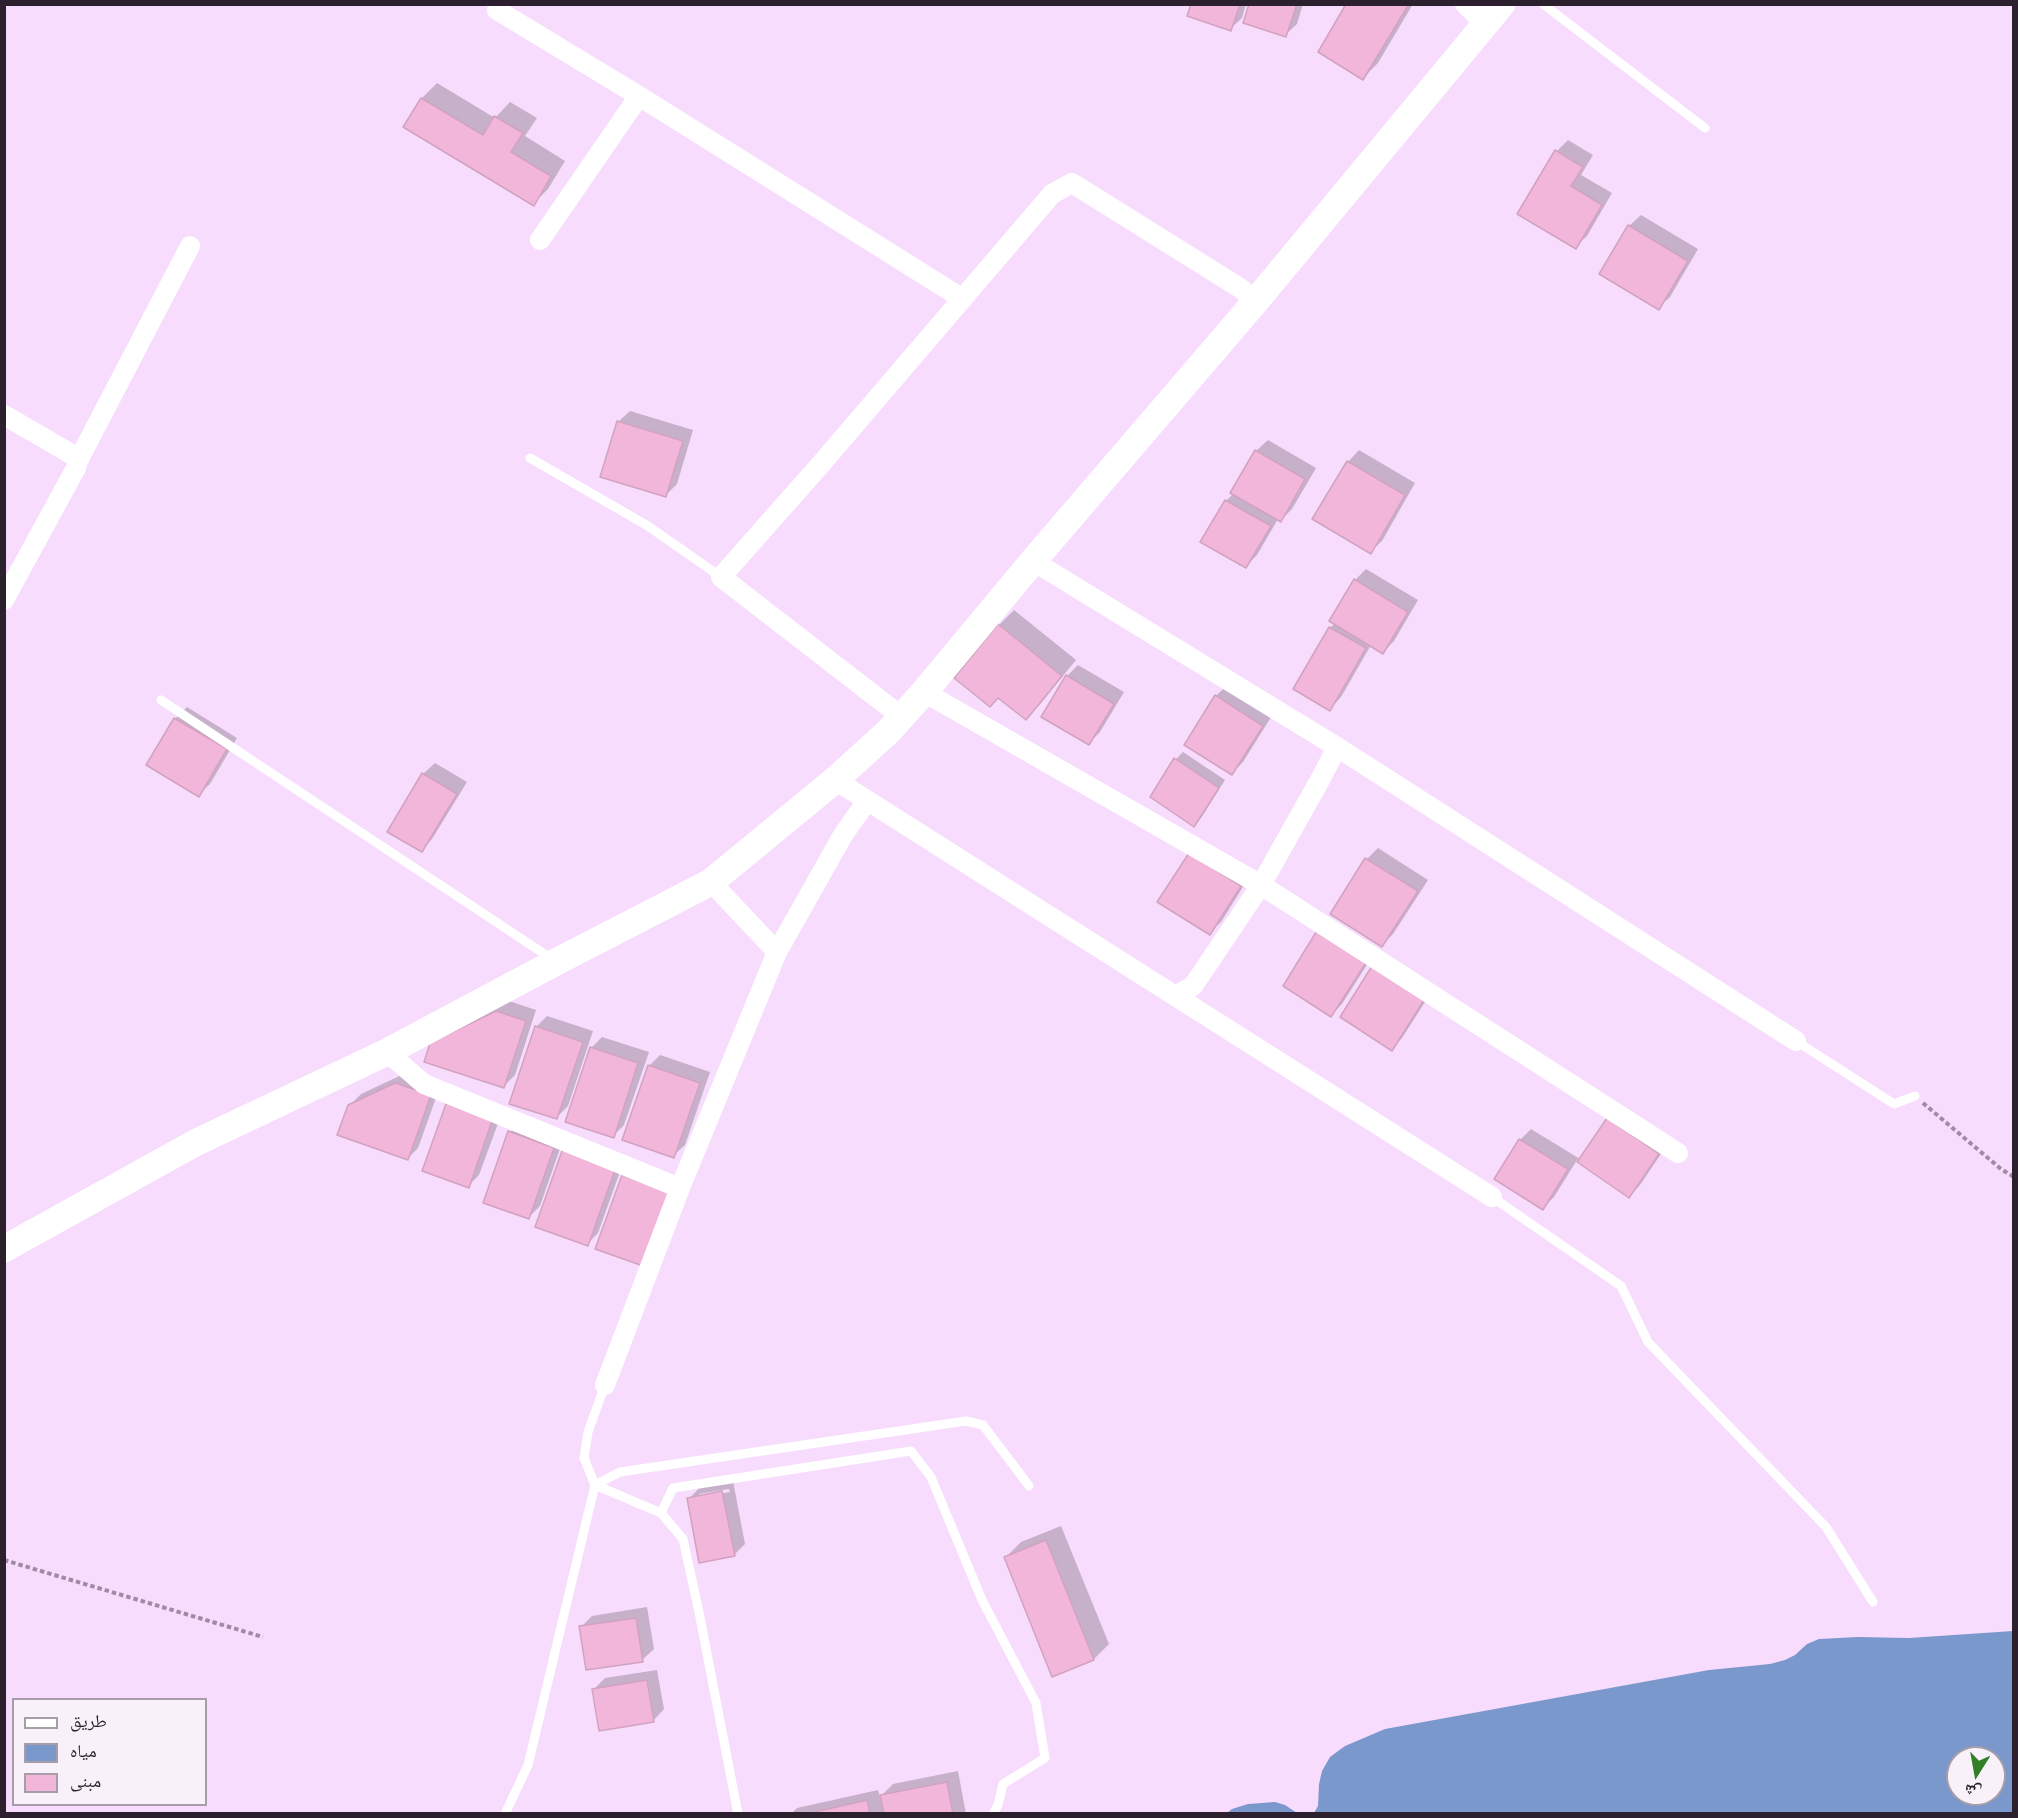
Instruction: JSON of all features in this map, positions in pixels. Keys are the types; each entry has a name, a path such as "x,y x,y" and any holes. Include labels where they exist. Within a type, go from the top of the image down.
{"main road":[{"path":"4,1249 195,1143 387,1052 711,882 835,780 889,731 924,692 1256,301 1493,14"}],"street":[{"path":"1465,4 1493,14"},
{"path":"497,10 963,299"},
{"path":"540,240 639,96"},
{"path":"902,717 721,577 1052,194 1072,183 1240,288 1256,301"},
{"path":"4,600 190,246"},
{"path":"4,415 73,455 78,461"},
{"path":"1033,561 1337,747 1796,1041"},
{"path":"924,692 1261,885 1678,1153"},
{"path":"1175,996 1192,986 1261,885 1337,747"},
{"path":"835,780 1492,1197"},
{"path":"605,1385 680,1188 777,952 843,835 867,801"},
{"path":"711,882 777,952"},
{"path":"387,1052 423,1084 680,1188"}],"lane":[{"path":"1544,4 1706,128"},
{"path":"530,458 648,526 721,577"},
{"path":"161,700 556,962"},
{"path":"1796,1041 1894,1104 1916,1096"},
{"path":"1492,1197 1621,1286 1648,1342 1826,1527 1873,1602"},
{"path":"505,1814 528,1765 595,1485 584,1458 588,1432 605,1385"},
{"path":"595,1485 620,1472 966,1421 983,1425 1029,1486"},
{"path":"662,1513 673,1488 912,1451 931,1477 981,1600 1036,1703 1046,1758 1003,1784 993,1814"},
{"path":"595,1485 662,1513 683,1539 738,1814"}],"path":[{"path":"1916,1096 2013,1177"},
{"path":"4,1560 263,1637"}],"water":[{"path":"2013,1631 2013,1813 1314,1813 1318,1806 1322,1771 1330,1757 1345,1746 1385,1729 1709,1670 1770,1664 1795,1655 1807,1644 1819,1639 1909,1638"},
{"path":"1275,1802 1297,1813 1227,1813 1248,1804"}],"building":[{"path":"1191,4 1240,4 1231,31 1187,16"},
{"path":"1249,4 1297,4 1286,37 1243,23"},
{"path":"1346,4 1409,4 1363,80 1318,52"},
{"path":"421,98 483,135 494,116 523,133 511,152 551,176 534,206 403,127"},
{"path":"1555,150 1583,167 1571,186 1602,205 1576,249 1517,214"},
{"path":"1628,225 1688,261 1659,310 1599,274"},
{"path":"617,421 683,441 666,497 600,477"},
{"path":"1255,450 1305,479 1281,522 1230,493"},
{"path":"1347,461 1405,495 1371,554 1312,519"},
{"path":"1225,500 1271,526 1246,568 1200,542"},
{"path":"1354,579 1408,612 1383,654 1329,621"},
{"path":"998,624 1062,676 1026,720 998,698 990,707 954,678"},
{"path":"1329,627 1366,648 1330,711 1293,689"},
{"path":"1066,675 1114,704 1089,745 1041,717"},
{"path":"1215,695 1263,726 1232,775 1184,745"},
{"path":"174,718 227,749 199,797 146,765"},
{"path":"1174,758 1219,788 1194,827 1150,797"},
{"path":"422,773 457,794 422,852 387,832"},
{"path":"1189,853 1241,886 1210,935 1157,902"},
{"path":"1365,858 1418,891 1382,947 1330,914"},
{"path":"1318,929 1367,961 1331,1017 1283,986"},
{"path":"1372,966 1424,1000 1392,1051 1340,1017"},
{"path":"496,1011 526,1021 504,1088 424,1062 430,1043"},
{"path":"535,1026 583,1042 557,1119 509,1104"},
{"path":"590,1047 638,1063 614,1138 565,1122"},
{"path":"648,1065 700,1083 674,1158 622,1140"},
{"path":"395,1083 431,1095 408,1160 337,1135 348,1105"},
{"path":"447,1101 493,1118 469,1188 422,1171"},
{"path":"1607,1118 1659,1154 1629,1198 1577,1162"},
{"path":"508,1131 554,1148 529,1219 483,1203"},
{"path":"1519,1139 1568,1169 1543,1210 1494,1179"},
{"path":"563,1148 616,1167 588,1246 535,1227"},
{"path":"622,1175 672,1193 646,1267 595,1249"},
{"path":"722,1491 735,1556 699,1563 687,1498"},
{"path":"1046,1540 1094,1660 1052,1677 1004,1557"},
{"path":"636,1618 643,1662 586,1670 579,1626"},
{"path":"647,1680 654,1722 599,1731 592,1689"},
{"path":"947,1782 953,1814 884,1814 880,1795"},
{"path":"867,1800 870,1814 806,1814"}]}
